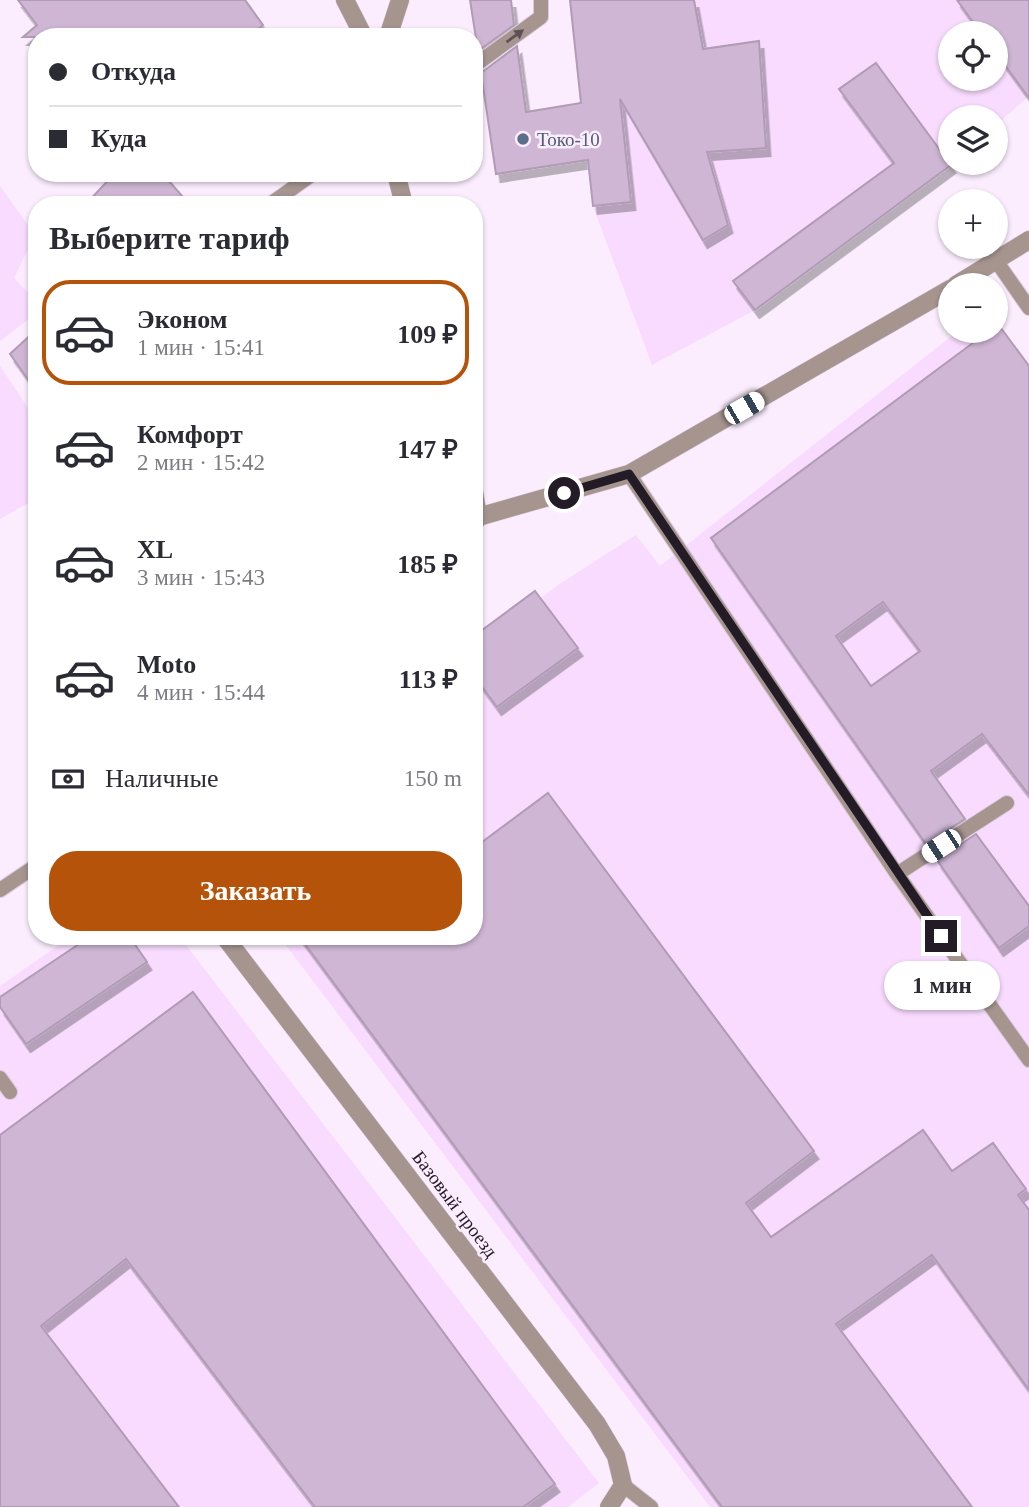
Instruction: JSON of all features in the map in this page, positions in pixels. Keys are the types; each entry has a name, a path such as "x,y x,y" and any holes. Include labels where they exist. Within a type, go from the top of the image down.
{"street":[{"path":"345,0 359,28"},
{"path":"391,28 400,0"},
{"path":"977,273 1029,240"},
{"path":"483,518 629,474 938,296"},
{"name":"Базовый проезд","path":"230,945 597,1424 616,1456 623,1485"},
{"path":"609,1507 623,1485"}],"lane":[{"path":"483,60 541,18 541,0"},
{"path":"282,196 301,182"},
{"path":"997,262 1029,308"},
{"path":"629,474 897,874 1029,1060"},
{"path":"897,874 1007,803"},
{"path":"0,890 28,871"},
{"path":"0,1078 9,1092"},
{"path":"623,1485 651,1507"}],"shaded area":[{"path":"570,0 1029,0 1029,96 1008,114 1008,105 938,105 938,175 755,310 652,365 593,206"},
{"path":"0,186 28,225 28,249 14,278 28,293 28,320 0,341"},
{"path":"1008,341 1029,370 1029,1507 710,1507 286,945 483,945 483,641 561,583 636,535 660,566 943,343"},
{"path":"0,366 28,408 28,503 0,519"},
{"path":"59,945 186,945 599,1483 568,1507 0,1507 0,986"}],"building":[{"path":"18,0 245,0 263,25 259,28 34,28 37,25"},
{"path":"470,0 511,0 514,25 483,47 483,28 474,28"},
{"path":"570,0 694,0 703,49 759,41 766,148 707,152 728,225 703,240 620,99 631,202 593,206 588,160 496,174 483,72 517,46 526,112 581,103"},
{"path":"957,0 1029,0 1029,98 1008,69 1008,21 972,21"},
{"path":"876,63 938,147 938,175 755,310 733,281 894,163 839,89"},
{"path":"107,182 170,182 182,196 93,196"},
{"path":"28,337 28,379 10,354"},
{"path":"1008,338 1029,366 1029,795 982,734 931,771 965,819 926,844 711,538 973,343 1008,343","holes":["883,602 920,651 871,686 836,636"]},
{"path":"535,591 578,648 497,707 483,688 483,629"},
{"path":"548,793 814,1151 746,1203 771,1237 923,1130 952,1171 993,1143 1026,1189 1018,1195 1029,1210 1029,1390 932,1255 836,1324 972,1507 722,1507 306,945 483,945 483,841"},
{"path":"976,834 1029,906 1029,926 999,948 937,860"},
{"path":"78,945 135,945 147,962 26,1044 0,1007 0,997"},
{"path":"193,992 555,1484 523,1507 315,1507 126,1259 41,1326 179,1507 0,1507 0,1135"}],"place":[{"name":"Токо-10","path":"523,139"}],"route":[{"path":"564,493 629,474 941,936"}]}
